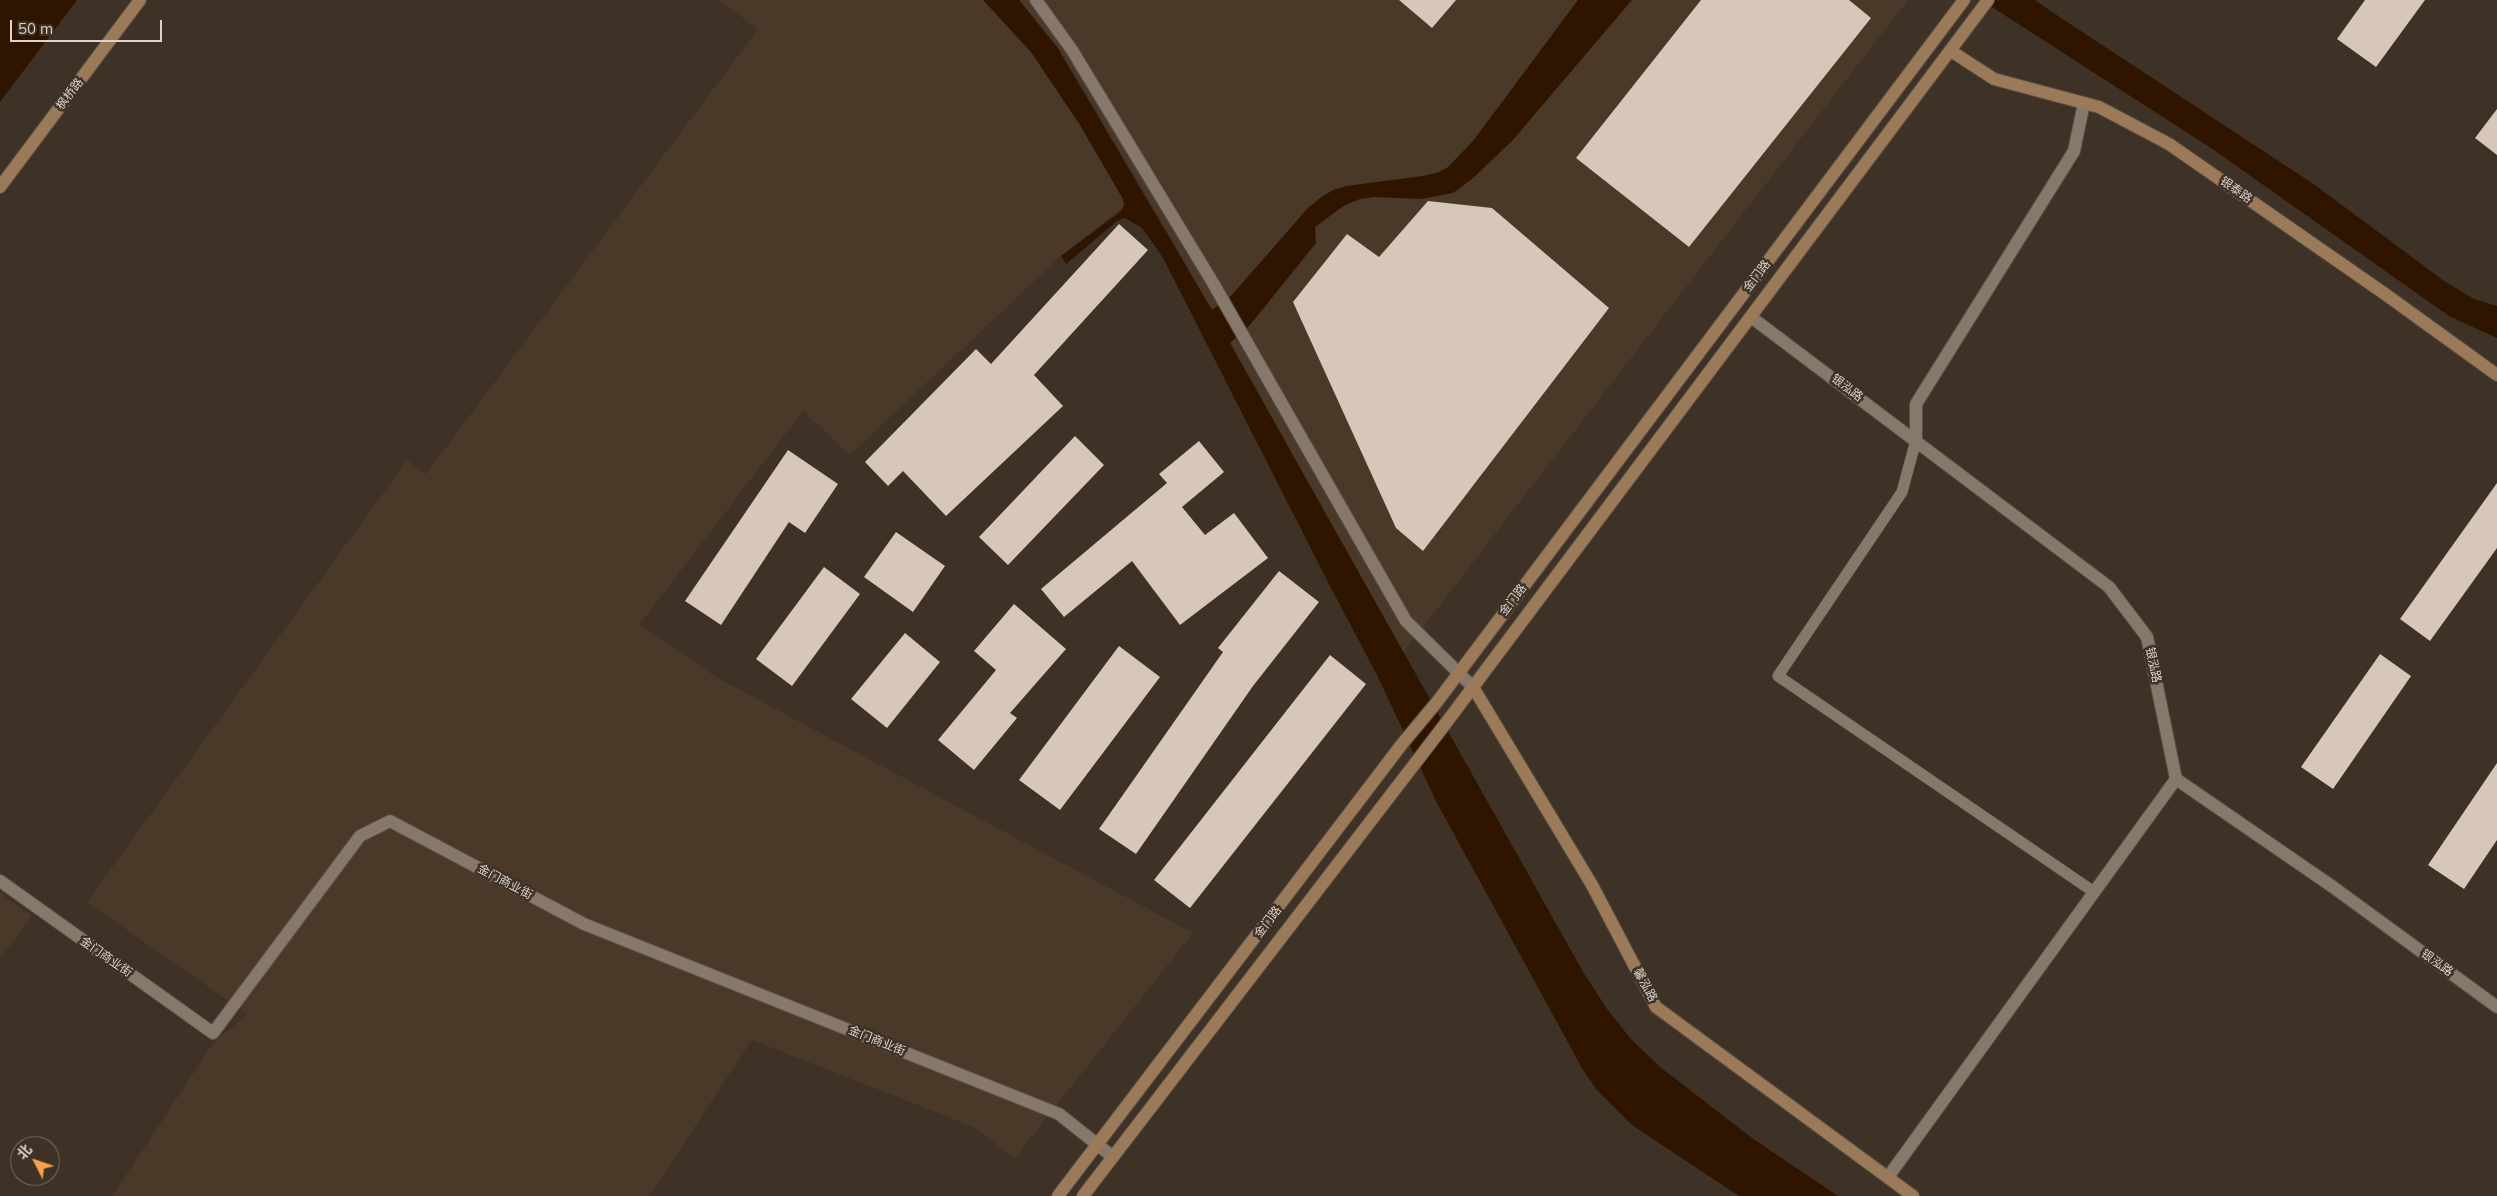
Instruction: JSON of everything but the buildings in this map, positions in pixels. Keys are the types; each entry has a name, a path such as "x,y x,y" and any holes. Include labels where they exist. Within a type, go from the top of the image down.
{"main road":[{"name":"枫桥路","path":"0,187 140,0"},
{"name":"金门路","path":"1083,1196 1446,723 1951,52 1988,0"},
{"name":"金门路","path":"1058,1196 1402,744 1437,702 1963,1"},
{"name":"银泰路","path":"1951,52 1994,79 2084,102 2137,126 2200,164 2410,311 2497,375"},
{"name":"馨泓路","path":"1472,687 1592,885 1656,1007 1913,1196"}],"street":[{"path":"1036,0 1072,50 1246,338 1406,621 1472,687"},
{"path":"1916,440 1916,404 2074,151 2084,102"},
{"name":"银泓路","path":"1752,317 2109,587 2147,637 2176,779 2333,887 2497,1007"},
{"path":"1888,1177 2176,779"},
{"name":"金门商业街","path":"0,881 213,1033 360,836 390,821 584,924 1059,1114 1113,1157"}],"lane":[{"path":"1916,440 1902,492 1778,676 2094,892"}],"shaded area":[{"path":"0,0 77,0 0,102"},
{"path":"718,0 983,0 1031,52 1080,125 1123,199 1124,206 1061,256 850,455 803,411 640,624 716,677 1193,933 1014,1159 976,1128 752,1040 649,1196 112,1196 214,1042 247,1014 87,902 407,460 426,474 758,29"},
{"path":"983,0 1019,0 1057,47 1212,310 1230,297 1307,209 1333,190 1346,186 1423,176 1439,172 1448,167 1473,141 1578,0 1632,0 1512,141 1472,179 1453,193 1421,199 1374,197 1360,199 1345,205 1315,227 1316,243 1250,325 1230,343 1582,970 1607,1009 1631,1039 1660,1067 1752,1138 1838,1196 1739,1196 1632,1125 1596,1089 1582,1068 1437,803 1377,675 1162,256 1142,228 1125,218 1117,221 1066,264 1061,256 1121,211 1124,206 1123,199 1080,125 1031,52"},
{"path":"1019,0 1908,0 1403,653 1178,250 1078,79 1057,47"},
{"path":"1981,0 2035,0 2315,185 2444,281 2474,299 2497,306 2497,338 2449,316 2211,148"},
{"path":"0,893 32,916 0,959"}]}
